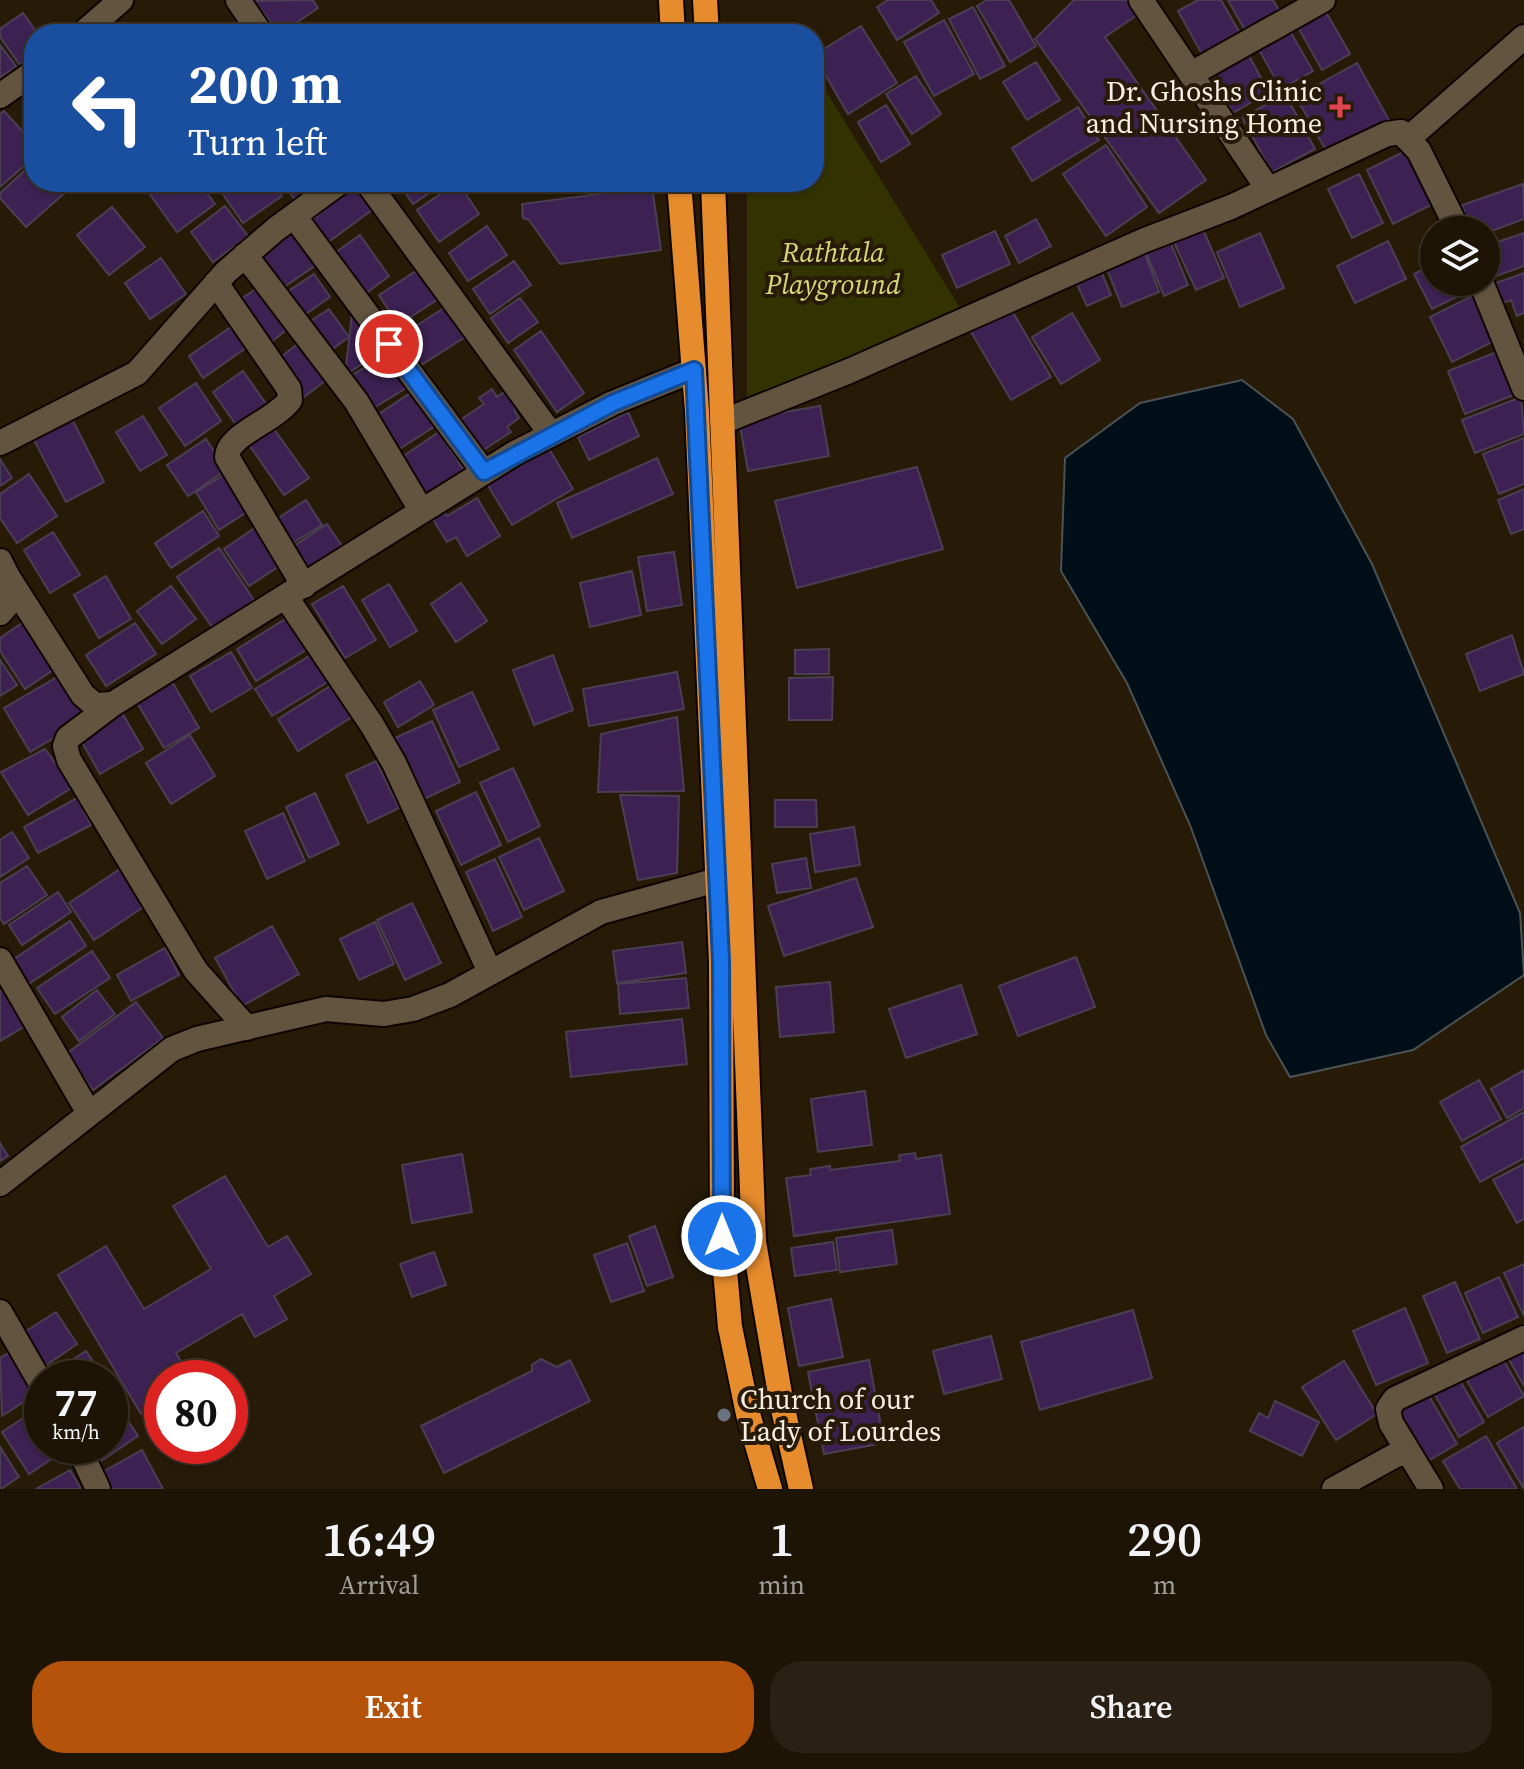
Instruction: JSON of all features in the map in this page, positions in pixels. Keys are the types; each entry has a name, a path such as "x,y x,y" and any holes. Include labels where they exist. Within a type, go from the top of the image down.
{"highway":[{"path":"671,0 672,24"},
{"path":"705,0 706,24"},
{"path":"680,192 694,370 721,961 725,1266 730,1327 745,1400 770,1489"},
{"path":"713,192 754,1242 781,1400 801,1489"}],"street":[{"path":"93,24 121,0"},
{"path":"238,0 254,24"},
{"path":"1141,0 1268,189"},
{"path":"1191,74 1323,0"},
{"path":"1409,138 1524,37"},
{"path":"0,96 24,79"},
{"path":"722,422 847,372 1387,134 1401,132 1409,138 1419,151 1451,216"},
{"path":"0,443 137,373 216,283 245,255 326,192"},
{"path":"374,192 551,434"},
{"path":"294,216 484,472"},
{"path":"245,255 356,401 421,510"},
{"path":"216,283 289,389 290,400 279,414 235,439 227,448 227,457 295,591 394,763 490,972"},
{"path":"1487,296 1524,388"},
{"path":"247,1028 196,971 69,760 65,746 68,738 113,704 484,472 613,403 694,370"},
{"path":"4,569 83,695 95,705 113,704"},
{"path":"0,613 7,605 4,569"},
{"path":"0,1184 172,1049 197,1039 326,1009 384,1014 413,1009 450,995 601,912 741,873"},
{"path":"0,960 89,1113"},
{"path":"0,1312 28,1360"},
{"path":"1431,1489 1405,1450 1391,1423 1388,1409 1395,1399 1524,1338"},
{"path":"1334,1489 1405,1450"},
{"path":"86,1464 98,1489"}],"green space":[{"name":"Rathtala Playground","path":"827,93 960,308 747,404 747,192 824,192 824,94"}],"shaded area":[{"path":"1242,380 1293,419 1372,564 1520,913 1524,975 1413,1050 1290,1077 1266,1035 1190,825 1127,683 1061,571 1065,458 1140,403"}],"building":[{"path":"313,0 318,8 295,24 272,24 254,1"},
{"path":"888,0 931,0 939,13 897,40 877,7"},
{"path":"987,0 1009,0 1036,46 1010,62 977,6"},
{"path":"1074,0 1126,0 1137,15 1105,37 1206,180 1159,213 1035,39"},
{"path":"1198,0 1221,0 1241,35 1203,56 1178,11"},
{"path":"1228,0 1273,0 1280,12 1246,32"},
{"path":"973,7 1005,66 980,79 949,19"},
{"path":"1323,7 1350,54 1322,70 1295,22"},
{"path":"23,13 31,24 24,24 24,62 20,65 0,37 0,29"},
{"path":"944,20 974,74 934,96 904,42"},
{"path":"1286,24 1313,71 1281,89 1254,41"},
{"path":"861,26 897,83 848,114 824,72 824,49"},
{"path":"0,45 16,66 0,78"},
{"path":"1244,47 1269,92 1233,113 1207,68"},
{"path":"1036,62 1060,100 1027,120 1003,82"},
{"path":"1357,63 1389,120 1328,154 1296,97"},
{"path":"916,76 941,114 912,134 886,94"},
{"path":"1285,94 1315,149 1272,172 1242,118"},
{"path":"886,105 910,144 881,162 858,122"},
{"path":"1078,107 1099,140 1032,181 1012,148"},
{"path":"4,111 24,133 24,166 0,187 0,114"},
{"path":"1106,145 1147,207 1106,236 1063,174"},
{"path":"1407,150 1433,204 1393,224 1367,170"},
{"path":"24,171 24,192 66,192 26,227 0,198 0,193"},
{"path":"1359,174 1383,223 1352,238 1328,189"},
{"path":"1523,184 1524,219 1500,228 1500,216 1466,216 1462,205"},
{"path":"148,192 206,192 215,204 177,232"},
{"path":"279,192 282,196 243,223 222,193"},
{"path":"289,192 314,192 298,204"},
{"path":"346,192 360,192 372,210 327,243 312,220"},
{"path":"405,192 430,192 413,204"},
{"path":"443,192 465,192 479,214 439,242 417,210"},
{"path":"614,192 653,192 661,250 560,264 529,220 523,218 522,204"},
{"path":"225,206 248,236 213,262 191,232"},
{"path":"112,207 145,247 109,275 77,235"},
{"path":"1036,219 1051,246 1019,263 1005,236"},
{"path":"297,226 322,261 278,291 254,256"},
{"path":"487,226 507,255 468,281 449,253"},
{"path":"1202,227 1224,278 1196,290 1173,240"},
{"path":"995,231 1010,264 957,288 942,255"},
{"path":"1260,233 1284,288 1240,307 1217,252"},
{"path":"1524,233 1524,266 1500,275 1500,241"},
{"path":"360,235 389,276 365,294 336,252"},
{"path":"1169,239 1188,285 1164,296 1145,250"},
{"path":"1388,241 1406,279 1355,303 1337,266"},
{"path":"1145,254 1159,292 1122,307 1107,269"},
{"path":"161,258 186,294 150,319 125,283"},
{"path":"514,261 531,285 490,314 473,289"},
{"path":"424,266 443,296 398,325 379,295"},
{"path":"1101,271 1111,295 1087,306 1076,282"},
{"path":"1420,271 1420,286 1414,274"},
{"path":"1524,273 1524,313 1517,316 1511,300 1503,303 1500,282"},
{"path":"314,274 330,297 300,318 284,294"},
{"path":"261,286 290,327 265,347 234,303"},
{"path":"1425,296 1459,296 1432,309"},
{"path":"1472,296 1479,296 1500,338 1452,362 1430,317"},
{"path":"520,298 538,322 508,343 491,318"},
{"path":"450,304 470,334 421,365 402,335"},
{"path":"1009,306 1051,377 1011,400 967,325"},
{"path":"329,309 349,337 327,353 306,324"},
{"path":"352,313 385,349 345,375"},
{"path":"1072,313 1100,360 1061,384 1032,337"},
{"path":"231,327 246,348 203,378 189,356"},
{"path":"541,331 584,393 557,412 514,350"},
{"path":"303,340 330,377 304,397 277,360"},
{"path":"1502,350 1519,393 1465,414 1448,371"},
{"path":"390,351 411,385 369,411 348,378"},
{"path":"243,371 269,408 239,429 213,392"},
{"path":"196,383 221,421 185,446 159,408"},
{"path":"418,388 440,423 396,451 374,417"},
{"path":"492,389 497,397 507,390 519,407 514,410 519,418 507,427 511,432 482,451 460,420 484,404 479,398"},
{"path":"1521,397 1524,434 1475,453 1462,420"},
{"path":"820,406 829,456 748,471 739,420"},
{"path":"628,412 639,436 589,460 578,437"},
{"path":"143,416 167,455 140,471 116,432"},
{"path":"71,417 104,482 66,502 32,436"},
{"path":"271,425 309,478 284,495 247,442"},
{"path":"439,432 467,475 429,499 402,457"},
{"path":"1524,438 1524,484 1499,494 1483,454"},
{"path":"206,439 226,470 188,496 167,465"},
{"path":"548,447 573,489 512,525 487,484"},
{"path":"657,458 673,494 572,538 557,503"},
{"path":"0,459 12,478 0,486"},
{"path":"917,467 943,549 797,588 775,501"},
{"path":"227,473 250,510 219,530 196,492"},
{"path":"29,474 57,516 17,543 0,518 0,494"},
{"path":"1524,489 1524,529 1511,534 1498,500"},
{"path":"477,498 500,536 467,556 456,537 447,542 432,518 443,511 447,516"},
{"path":"306,500 322,525 288,546 272,522"},
{"path":"203,511 219,536 171,568 155,543"},
{"path":"327,524 342,546 306,570 291,548"},
{"path":"256,527 281,565 249,586 224,549"},
{"path":"53,532 80,575 50,593 24,550"},
{"path":"219,548 256,603 215,631 177,577"},
{"path":"674,552 682,605 647,611 638,557"},
{"path":"632,571 641,615 590,627 580,583"},
{"path":"106,576 131,619 99,638 74,595"},
{"path":"461,583 487,621 456,642 431,604"},
{"path":"389,584 417,631 390,647 362,600"},
{"path":"171,586 196,619 162,644 137,611"},
{"path":"343,586 376,640 345,658 312,604"},
{"path":"287,618 306,650 256,681 237,649"},
{"path":"25,621 56,668 25,689 0,651 0,638"},
{"path":"135,623 156,654 106,686 86,655"},
{"path":"1512,635 1524,674 1480,691 1466,654"},
{"path":"829,649 829,674 795,674 795,650"},
{"path":"231,652 252,688 211,712 190,676"},
{"path":"314,653 331,680 272,716 255,689"},
{"path":"553,655 573,710 534,725 513,670"},
{"path":"0,660 17,685 0,696"},
{"path":"677,672 684,709 589,726 583,689"},
{"path":"62,674 88,718 30,752 4,708"},
{"path":"833,677 832,720 789,720 789,678"},
{"path":"171,680 199,728 164,748 136,701"},
{"path":"420,681 434,705 398,727 384,702"},
{"path":"332,685 352,717 298,751 278,719"},
{"path":"472,692 499,749 459,767 433,710"},
{"path":"121,711 143,749 100,774 79,737"},
{"path":"677,717 684,791 598,792 601,734"},
{"path":"432,721 460,782 424,799 395,738"},
{"path":"190,735 215,776 171,804 146,763"},
{"path":"45,749 73,787 28,815 1,772"},
{"path":"376,761 399,808 368,823 346,775"},
{"path":"513,768 540,826 508,842 480,783"},
{"path":"476,792 501,845 461,865 436,811"},
{"path":"315,793 339,844 309,858 286,807"},
{"path":"620,795 679,796 677,873 638,880"},
{"path":"77,798 91,825 38,853 24,827"},
{"path":"775,800 816,800 817,827 775,827"},
{"path":"283,813 305,861 267,879 245,831"},
{"path":"854,827 860,865 815,872 810,834"},
{"path":"12,832 29,858 0,877 0,840"},
{"path":"539,838 564,891 524,910 499,857"},
{"path":"806,858 811,888 777,893 772,864"},
{"path":"495,859 522,917 493,931 466,872"},
{"path":"27,866 47,895 4,924 0,918 0,883"},
{"path":"123,867 148,904 94,940 69,903"},
{"path":"856,878 873,927 784,956 768,906"},
{"path":"58,892 71,912 22,945 9,925"},
{"path":"412,903 441,963 405,980 377,920"},
{"path":"70,921 86,946 27,985 11,961"},
{"path":"375,922 394,964 359,980 340,939"},
{"path":"272,926 299,974 242,1006 215,958"},
{"path":"682,942 686,973 617,983 613,951"},
{"path":"165,948 179,975 131,1001 117,975"},
{"path":"92,951 110,978 55,1014 37,988"},
{"path":"1076,957 1095,1007 1018,1036 999,986"},
{"path":"686,978 689,1008 620,1014 618,984"},
{"path":"830,982 834,1032 780,1037 776,987"},
{"path":"961,985 977,1034 906,1058 889,1009"},
{"path":"7,987 29,1024 0,1041 0,992"},
{"path":"97,990 115,1014 79,1041 62,1017"},
{"path":"136,1002 163,1038 93,1090 66,1054"},
{"path":"682,1019 687,1064 571,1077 566,1032"},
{"path":"1524,1070 1524,1108 1507,1118 1491,1089"},
{"path":"1479,1080 1501,1119 1462,1141 1440,1102"},
{"path":"865,1091 872,1145 818,1152 811,1099"},
{"path":"1524,1112 1524,1158 1480,1182 1461,1147"},
{"path":"0,1143 8,1156 0,1161"},
{"path":"915,1153 916,1159 941,1155 950,1214 794,1236 786,1178 811,1175 810,1169 830,1166 830,1170 900,1161 899,1155"},
{"path":"462,1154 472,1212 412,1223 402,1165"},
{"path":"1524,1164 1524,1219 1517,1223 1493,1180"},
{"path":"225,1176 268,1247 287,1236 311,1274 274,1296 287,1319 255,1337 242,1314 176,1353 180,1360 144,1360 144,1412 141,1414 128,1392 128,1360 109,1360 58,1275 106,1246 144,1309 211,1269 173,1206"},
{"path":"655,1226 673,1277 647,1286 629,1236"},
{"path":"892,1230 897,1264 840,1272 836,1238"},
{"path":"833,1242 837,1270 795,1276 791,1248"},
{"path":"627,1243 644,1291 611,1302 594,1255"},
{"path":"434,1252 446,1285 412,1297 400,1264"},
{"path":"1524,1264 1524,1316 1504,1273"},
{"path":"1499,1277 1518,1317 1483,1333 1465,1293"},
{"path":"1455,1282 1480,1339 1447,1353 1423,1296"},
{"path":"831,1299 843,1357 799,1366 788,1308"},
{"path":"1405,1308 1428,1363 1376,1385 1353,1331"},
{"path":"1133,1310 1152,1378 1040,1410 1021,1342"},
{"path":"56,1312 77,1344 54,1360 41,1360 23,1333"},
{"path":"991,1336 1002,1379 944,1394 933,1351"},
{"path":"1524,1346 1524,1386 1507,1356"},
{"path":"13,1350 24,1368 24,1402 2,1416 0,1358"},
{"path":"86,1351 92,1360 72,1360"},
{"path":"1501,1356 1524,1396 1488,1417 1465,1377"},
{"path":"541,1359 557,1367 570,1360 590,1401 444,1473 421,1426 532,1371 532,1365"},
{"path":"869,1360 884,1443 824,1454 808,1372"},
{"path":"1344,1361 1377,1414 1336,1440 1302,1387"},
{"path":"1456,1374 1484,1422 1459,1437 1431,1388"},
{"path":"1426,1391 1457,1444 1428,1461 1397,1408"},
{"path":"1275,1401 1319,1422 1302,1456 1250,1431 1259,1413 1268,1418"},
{"path":"24,1418 24,1464 44,1464 29,1474 2,1432"},
{"path":"128,1421 138,1436 128,1443"},
{"path":"1524,1427 1524,1489 1497,1443"},
{"path":"1486,1436 1517,1489 1460,1489 1443,1461"},
{"path":"0,1447 19,1477 1,1489 0,1489"},
{"path":"142,1450 144,1464 150,1464 163,1489 110,1489 101,1473 117,1464 128,1464 128,1458"},
{"path":"70,1470 81,1489 36,1489"}],"place":[{"name":"Dr. Ghoshs Clinic and Nursing Home","path":"1340,107"},
{"name":"Church of our Lady of Lourdes","path":"724,1415"}],"route":[{"path":"389,344 484,472 613,403 694,370 721,961 722,1236"}]}
